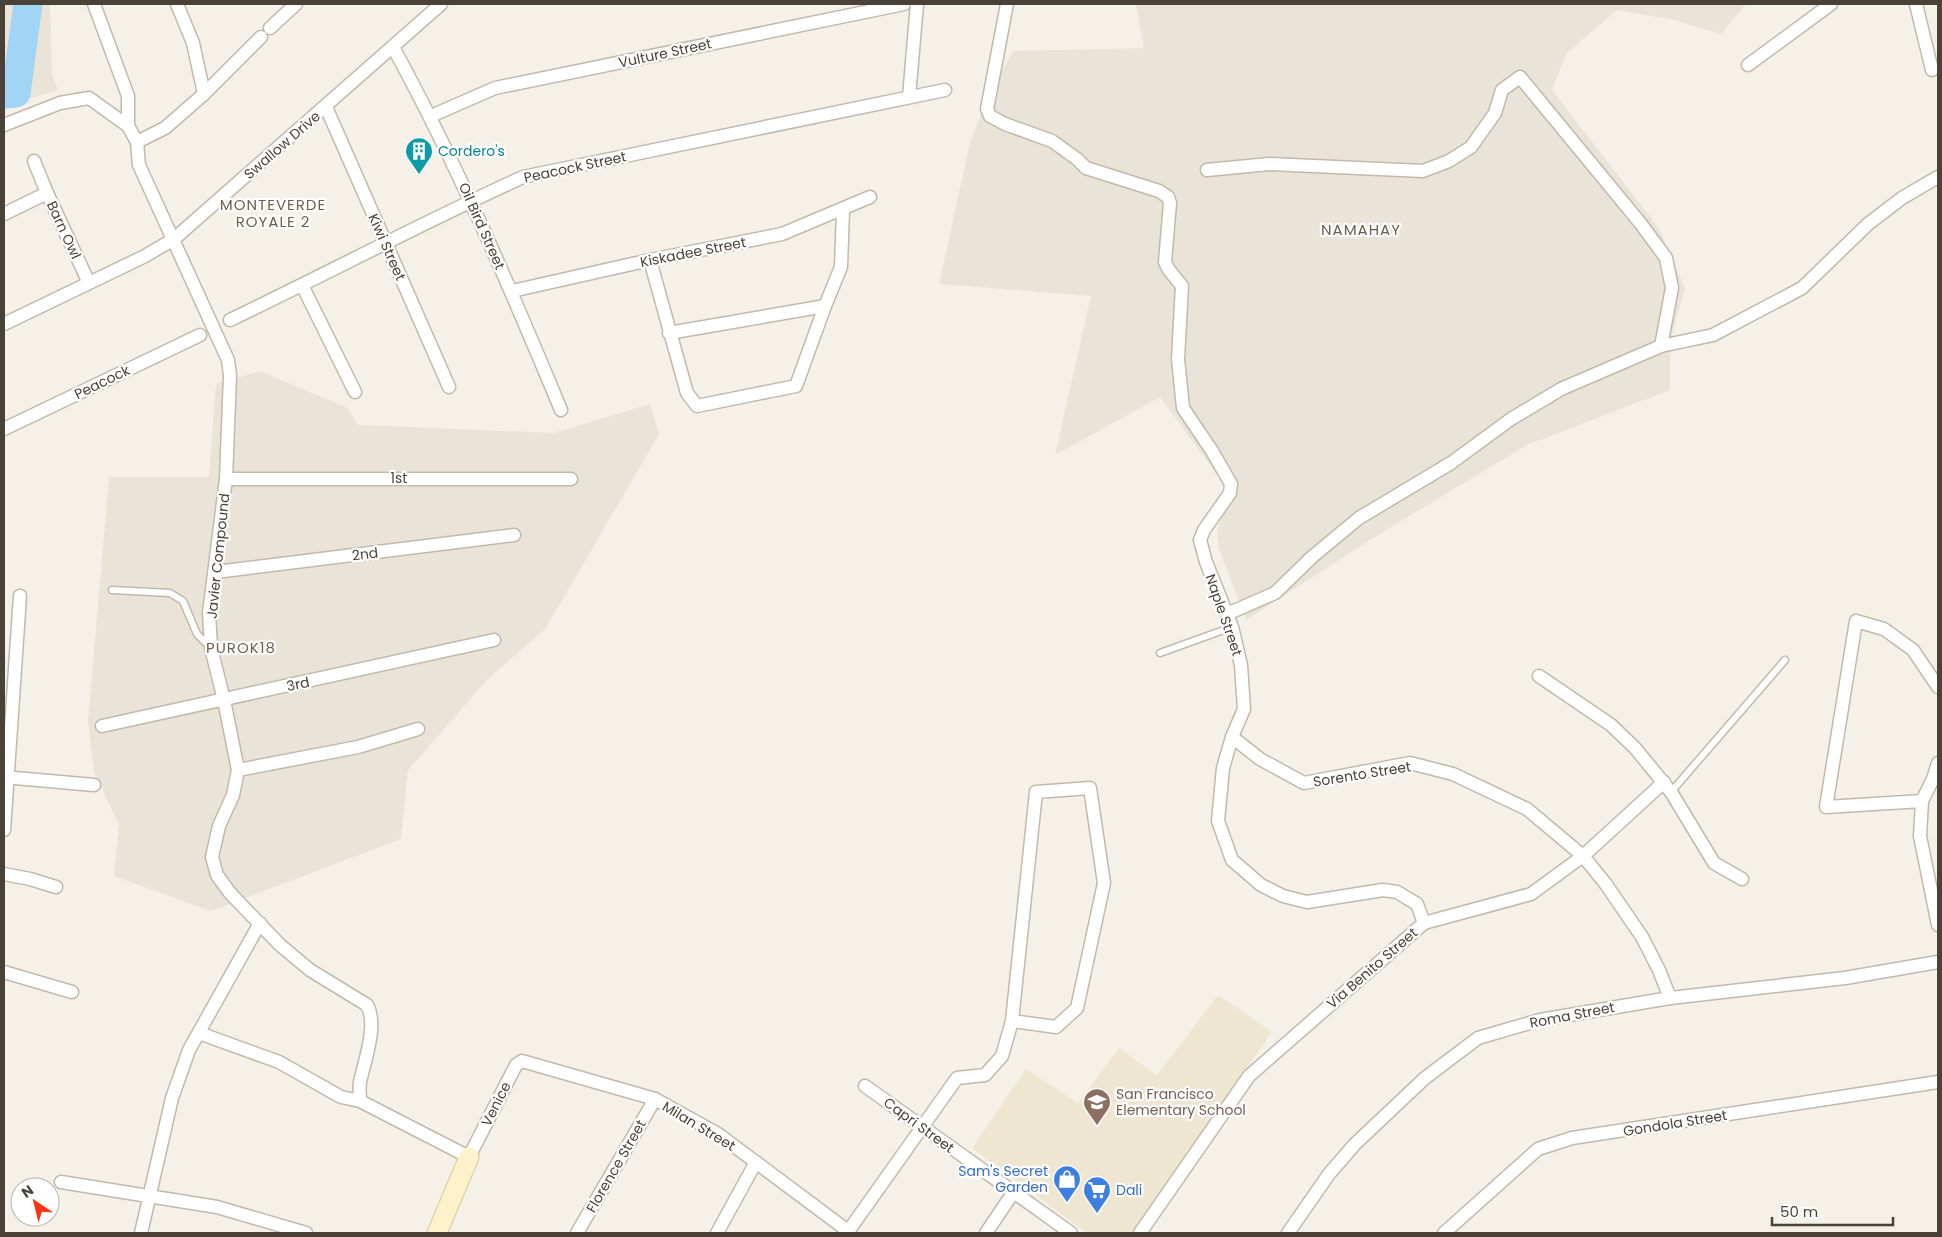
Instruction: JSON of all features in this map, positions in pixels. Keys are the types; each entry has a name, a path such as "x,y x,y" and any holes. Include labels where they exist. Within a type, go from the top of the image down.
{"street":[{"path":"94,4 128,96 128,126"},
{"path":"178,4 194,43 204,94"},
{"path":"4,125 60,103 89,98 128,126 137,142 164,128 204,94 296,4"},
{"name":"Swallow Drive","path":"4,324 146,256 174,239 441,4"},
{"name":"Vulture Street","path":"431,116 495,88 904,4"},
{"path":"909,97 917,4"},
{"name":"Naple Street","path":"1007,4 987,109 990,116 1005,124 1052,141 1086,168 1159,191 1168,197 1170,203 1165,262 1182,286 1178,359 1183,408 1212,451 1231,484 1230,493 1204,530 1200,540 1206,562 1232,627 1241,666 1244,708 1223,768 1218,821 1232,860 1261,885 1283,896 1307,902 1383,890 1396,892 1417,904 1424,922"},
{"path":"1748,65 1831,4"},
{"path":"1916,4 1932,70"},
{"name":"Oil Bird Street","path":"393,47 431,116 471,200 512,291 561,410"},
{"path":"1206,170 1269,164 1423,171 1449,161 1471,148 1495,113 1502,90 1520,77 1641,224 1666,258 1672,288 1661,346"},
{"name":"Peacock Street","path":"230,320 302,286 471,200 523,177 945,90"},
{"name":"Kiwi Street","path":"326,107 449,387"},
{"name":"Javier Compound","path":"137,142 139,165 228,360 230,375 226,479 216,572 209,613 211,648 238,770 232,795 219,826 212,857 217,875 230,893 280,945 310,970 367,1005 372,1014 366,1060 360,1084 360,1101"},
{"path":"34,161 47,193"},
{"path":"1227,614 1274,593 1312,557 1360,518 1451,463 1511,419 1561,389 1661,346 1713,335 1802,288 1868,224 1902,198 1938,177"},
{"name":"Barn Owl","path":"4,214 47,193 89,283"},
{"name":"Kiskadee Street","path":"512,291 650,260 782,234 843,210 870,197"},
{"path":"650,260 687,393 697,406 796,386 841,267 843,210"},
{"path":"302,286 355,392"},
{"path":"669,333 825,306"},
{"name":"Peacock","path":"4,429 200,336"},
{"name":"1st","path":"226,479 571,479"},
{"name":"2nd","path":"216,572 514,535"},
{"path":"4,830 6,777 20,596"},
{"path":"1922,801 1826,807 1856,621 1884,629 1912,650 1938,686"},
{"name":"3rd","path":"102,726 494,640"},
{"path":"1539,676 1612,725 1635,748 1667,787 1714,863 1742,879"},
{"path":"238,770 358,747 418,729"},
{"name":"Sorento Street","path":"1232,738 1260,759 1304,783 1410,763 1454,774 1527,809 1583,856 1605,883 1642,937 1659,970 1670,998"},
{"path":"1938,763 1933,779 1922,801 1920,836 1938,924"},
{"path":"6,777 94,785"},
{"name":"Via Benito Street","path":"1140,1233 1248,1076 1424,922 1531,894 1583,856 1667,787"},
{"path":"848,1232 957,1078 985,1076 1002,1056 1012,1021 1036,792 1090,788 1104,883 1077,1008 1056,1027 1012,1021"},
{"path":"4,874 56,887"},
{"path":"141,1233 172,1098 189,1050 260,923"},
{"name":"Roma Street","path":"1288,1233 1330,1174 1355,1144 1425,1078 1478,1038 1540,1020 1670,998 1845,978 1938,962"},
{"path":"4,972 72,992"},
{"path":"198,1033 280,1062 341,1097 360,1101 470,1157 437,1233"},
{"name":"Venice","path":"470,1157 516,1065 522,1060 529,1062"},
{"name":"Milan Street","path":"529,1062 655,1099 718,1134 848,1232"},
{"name":"Gondola Street","path":"1444,1233 1538,1149 1572,1138 1938,1082"},
{"name":"Capri Street","path":"865,1086 1071,1233"},
{"name":"Florence Street","path":"577,1233 655,1099"},
{"path":"717,1233 756,1162"},
{"path":"61,1182 149,1198 217,1207 290,1231 306,1233"},
{"path":"986,1233 1013,1193"}],"lane":[{"path":"112,590 170,593 183,601 197,634 211,648"},
{"path":"1160,653 1232,627"},
{"path":"1667,787 1785,660"}],"shaded area":[{"path":"4,4 50,4 52,76 58,90 21,101 25,83 4,83"},
{"path":"1136,4 1746,4 1721,34 1674,20 1617,10 1566,54 1552,90 1658,227 1685,288 1670,342 1670,390 1527,445 1381,533 1246,620 1219,549 1217,534 1227,488 1160,397 1055,455 1091,296 939,284 970,143 988,96 1013,51 1144,48"},
{"path":"260,371 348,408 358,425 554,433 650,404 659,434 546,628 488,679 408,770 401,839 211,911 114,876 119,825 94,772 88,722 109,477 209,477 216,384"},
{"name":"San Francisco Elementary School","path":"1218,995 1272,1032 1131,1233 1087,1233 972,1148 1026,1069 1078,1103 1119,1048 1157,1075"}],"waterway":[{"path":"4,94 16,93 28,4"}],"place":[{"name":"Cordero's","path":"419,175"},
{"name":"San Francisco Elementary School","path":"1097,1126"},
{"name":"Sam's Secret Garden","path":"1067,1203"},
{"name":"Dali","path":"1097,1214"}],"district":[{"name":"MONTEVERDE ROYALE 2","path":"273,214"},
{"name":"NAMAHAY","path":"1361,230"},
{"name":"PUROK18","path":"241,648"}]}
